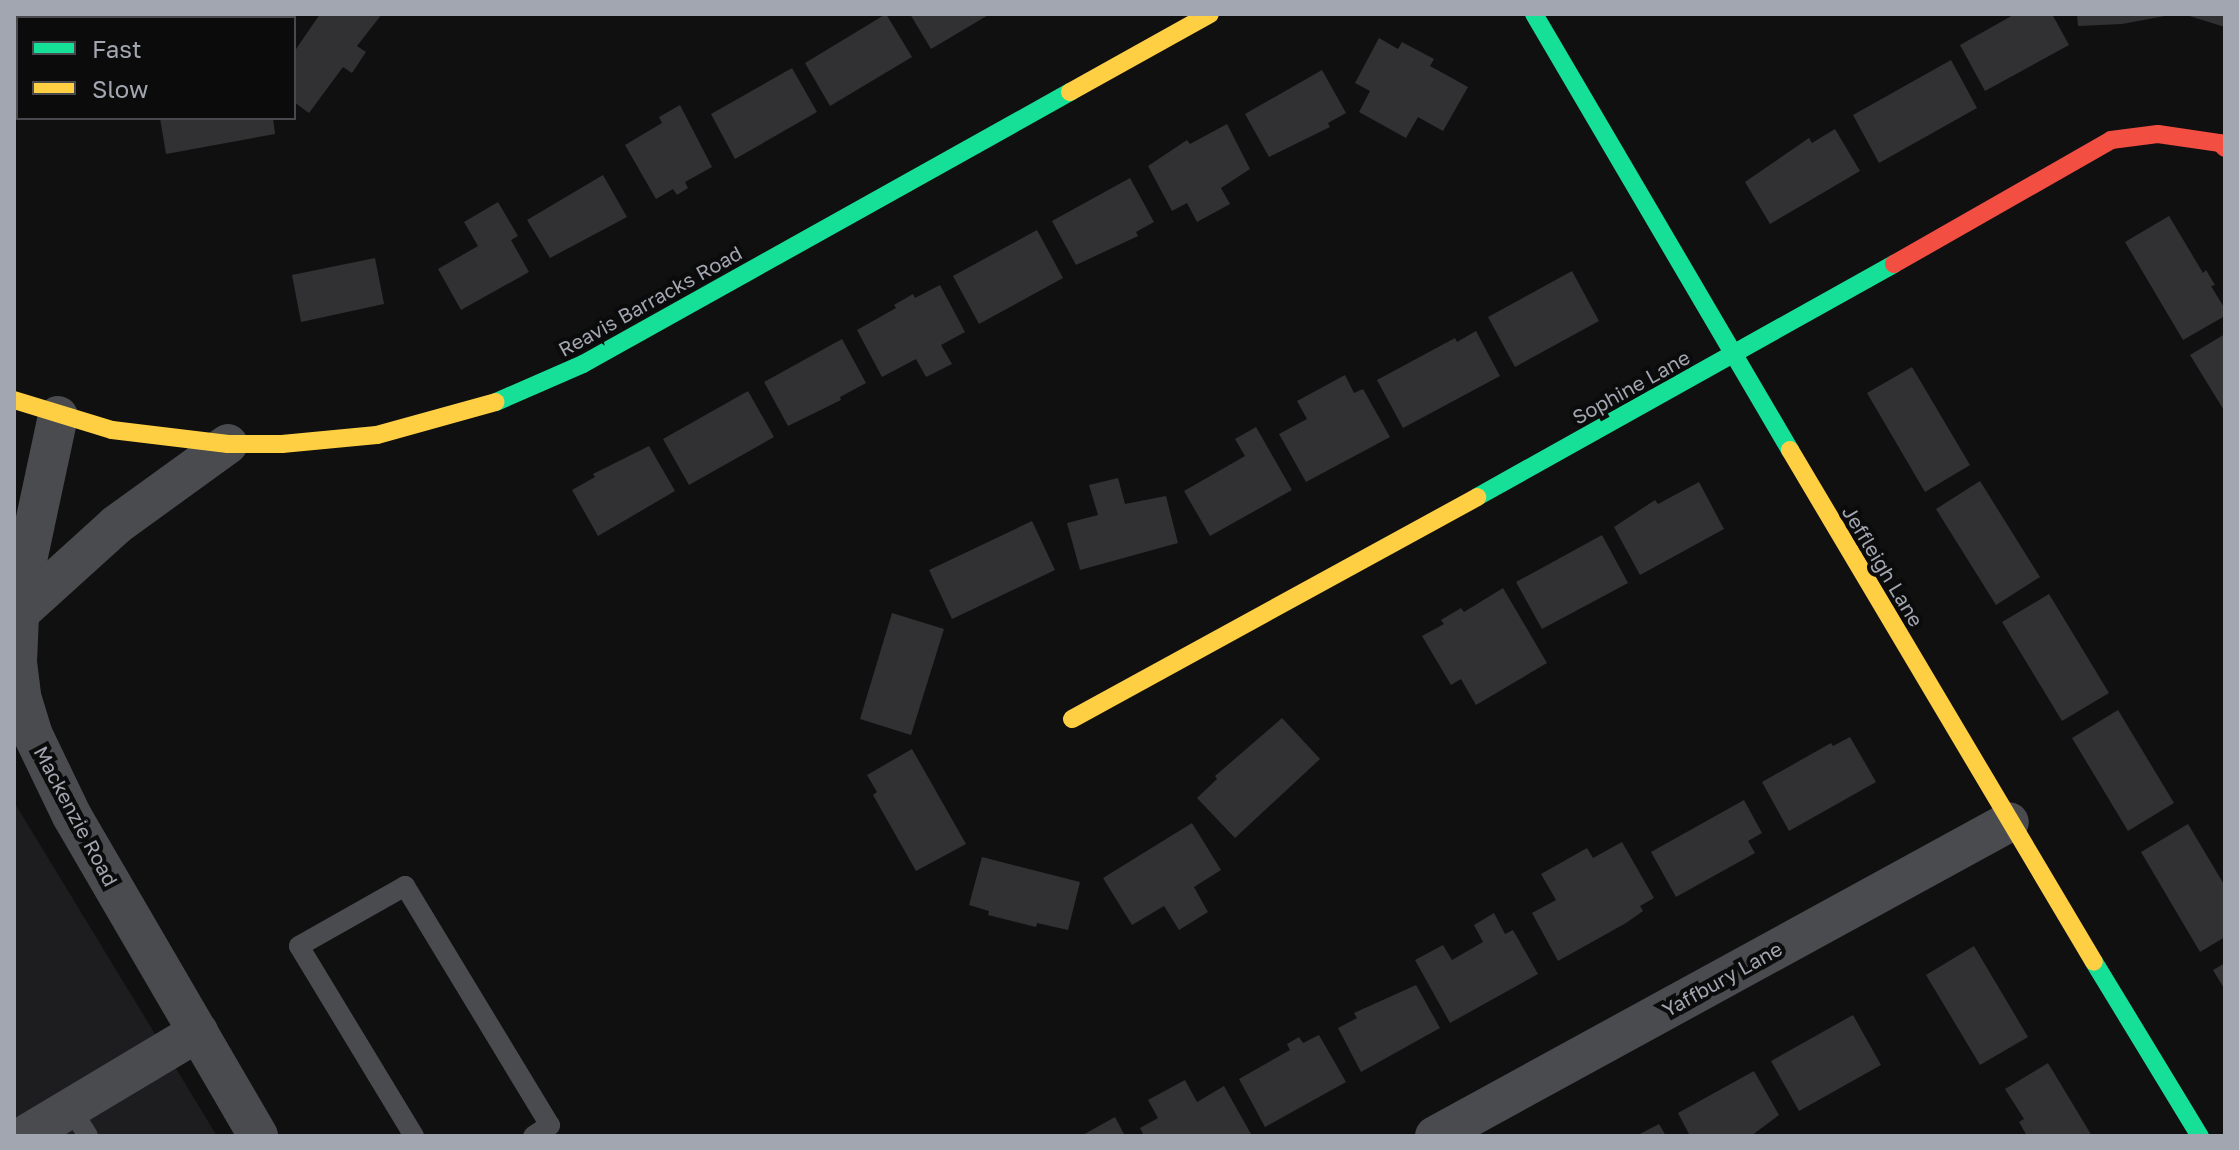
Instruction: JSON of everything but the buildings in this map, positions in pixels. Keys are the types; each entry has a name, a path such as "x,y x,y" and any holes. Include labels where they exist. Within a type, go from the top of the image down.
{"street":[{"name":"Reavis Barracks Road","path":"58,416 138,435 228,444 282,444 377,435 463,414 530,390 666,318 1210,14"},
{"name":"Jeffleigh Lane","path":"1534,14 2009,822 2200,1136"},
{"name":"Sophine Lane","path":"1072,719 1733,356 2111,140 2158,134 2222,146"},
{"path":"14,400 58,416"},
{"name":"Mackenzie Road","path":"58,416 18,614 17,698 72,816 258,1136"},
{"path":"18,614 116,525 228,444"},
{"name":"Yaffbury Lane","path":"1435,1136 2009,822"},
{"path":"24,1136 79,1122 198,1032"}],"lane":[{"path":"414,1136 299,946 405,886 550,1125 533,1136"},
{"path":"14,1124 24,1136"}],"shaded area":[{"path":"14,802 217,1136 14,1136"}],"traffic: fast":[{"path":"1534,14 1790,450"},
{"path":"496,402 583,364 1070,92"},
{"path":"1477,497 1894,264"},
{"path":"2094,962 2200,1136"}],"traffic: slow":[{"path":"1070,92 1210,14"},
{"path":"14,400 112,430 228,444 282,444 377,435 496,402"},
{"path":"1790,450 2094,962"},
{"path":"1072,719 1477,497"}],"traffic: jam":[{"path":"1894,264 2111,140 2158,134 2220,143 2225,148"}]}
